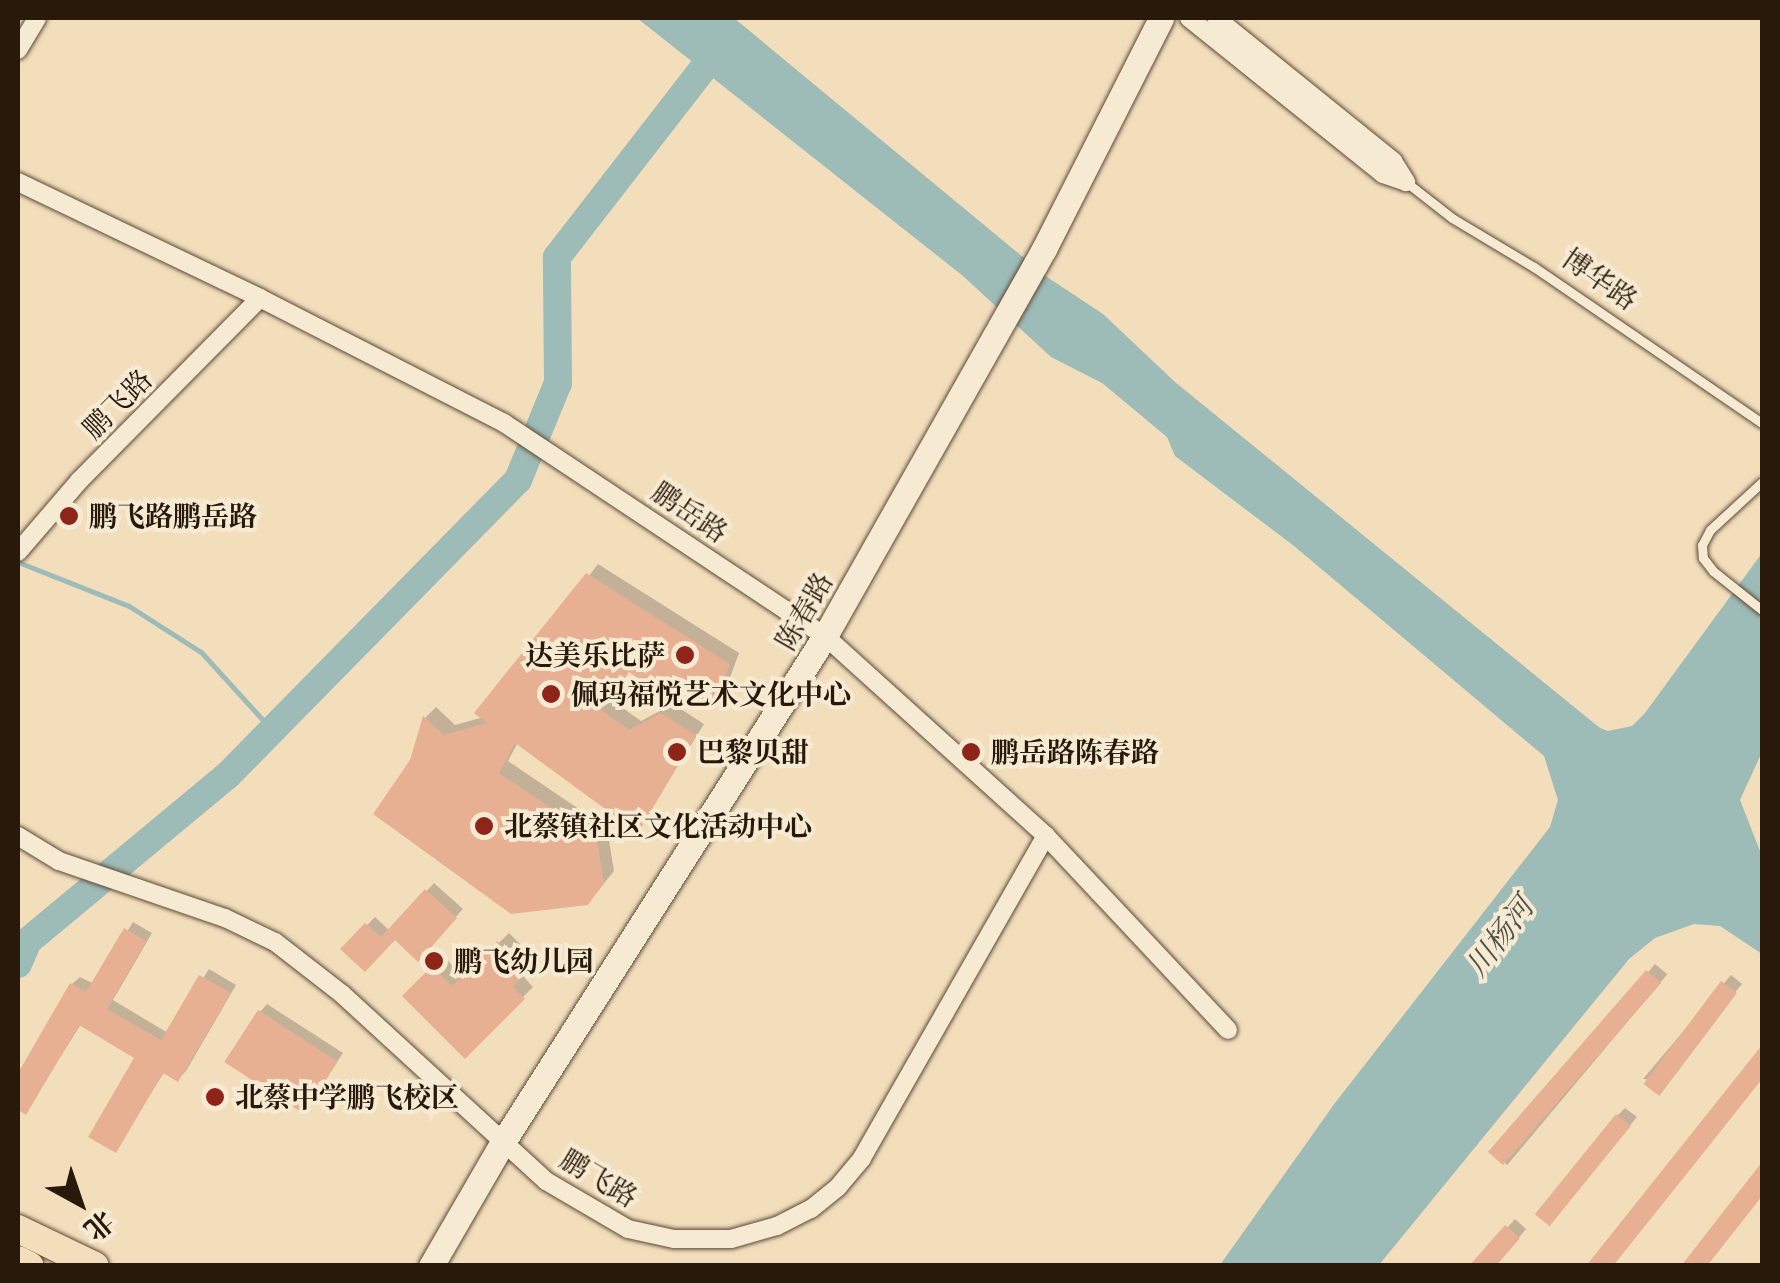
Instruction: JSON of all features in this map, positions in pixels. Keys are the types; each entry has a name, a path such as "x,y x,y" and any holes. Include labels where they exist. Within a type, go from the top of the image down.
{"main road":[{"path":"18,1228 95,1266"},
{"path":"18,1260 30,1266"}],"street":[{"path":"18,50 37,18"},
{"name":"陈春路","path":"431,1266 503,1142 825,636 1044,248 1162,18"},
{"name":"博华路","path":"1189,18 1383,174 1406,182"},
{"name":"博华路","path":"1216,18 1393,161 1406,182"},
{"name":"鹏岳路","path":"18,182 260,298 504,423 825,636 1046,836 1228,1030"},
{"name":"鹏飞路","path":"18,552 80,480 260,298"},
{"name":"鹏飞路","path":"18,836 59,861 225,918 275,942 342,994 546,1181 628,1229 674,1239 731,1238 777,1226 810,1210 862,1158 1046,836"}],"lane":[{"name":"博华路","path":"1406,182 1452,218 1534,266 1762,423"},
{"path":"1762,482 1710,530 1702,545 1703,558 1712,571 1762,610"}],"water":[{"name":"川杨河","path":"637,18 734,18 1047,277 1103,314 1175,382 1600,728 1608,731 1632,726 1645,713 1762,553 1762,752 1740,800 1762,856 1762,954 1720,926 1694,924 1655,938 1629,959 1379,1265 1220,1265 1335,1103 1550,827 1558,800 1544,756 1294,546 1175,456 1167,437 1102,383 1051,357 963,276"}],"building":[{"path":"586,573 730,664 715,705 645,683 629,672 601,710 629,730 661,713 696,735 638,833 515,743 499,773 597,839 604,883 588,905 511,914 373,814 410,760 423,716 444,735 487,723 474,713"},
{"path":"425,889 457,918 418,962 395,940 365,972 340,949 365,923 381,937"},
{"path":"124,928 146,941 107,1009 161,1040 199,975 231,993 178,1082 163,1073 116,1153 88,1137 134,1058 79,1025 26,1115 18,1110 18,1073 70,983 86,992"},
{"path":"497,941 527,972 513,987 525,999 465,1059 402,996 432,966 452,986"},
{"path":"1646,970 1661,983 1503,1165 1488,1152"},
{"path":"1721,981 1737,993 1659,1096 1643,1084"},
{"path":"258,1010 338,1062 304,1114 224,1062"},
{"path":"1762,1045 1762,1079 1705,1151 1613,1266 1586,1266"},
{"path":"1616,1114 1631,1126 1550,1226 1535,1214"},
{"path":"1762,1162 1762,1196 1748,1214 1707,1266 1681,1266"},
{"path":"1505,1225 1520,1238 1496,1266 1469,1266"}],"waterway":[{"path":"18,964 28,941 227,776 518,480 558,383 557,257 726,39"},
{"path":"18,562 129,606 201,652 272,730"}],"place":[{"name":"鹏飞路鹏岳路","path":"69,516"},
{"name":"达美乐比萨","path":"685,655"},
{"name":"佩玛福悦艺术文化中心","path":"551,694"},
{"name":"巴黎贝甜","path":"677,752"},
{"name":"鹏岳路陈春路","path":"971,752"},
{"name":"北蔡镇社区文化活动中心","path":"484,826"},
{"name":"鹏飞幼儿园","path":"434,961"},
{"name":"北蔡中学鹏飞校区","path":"215,1097"}]}
